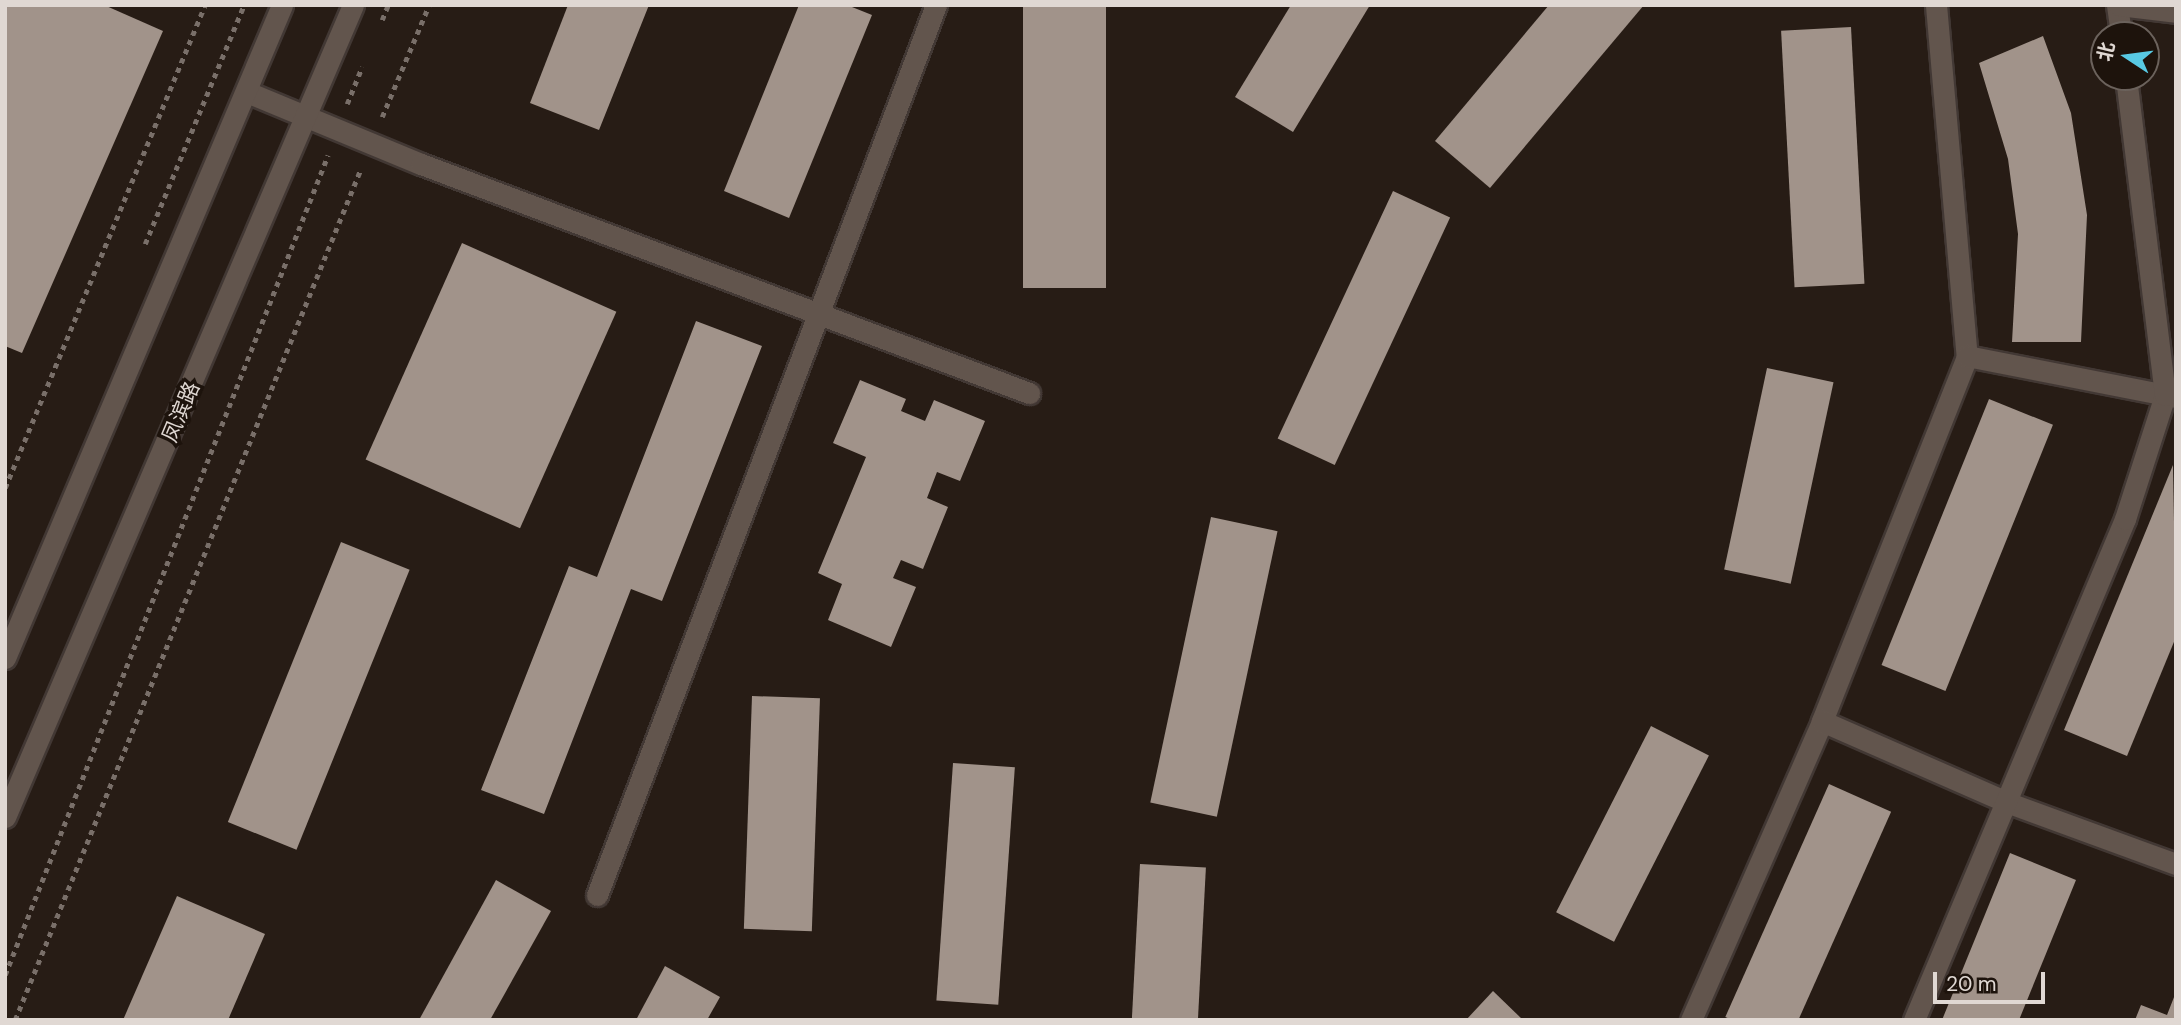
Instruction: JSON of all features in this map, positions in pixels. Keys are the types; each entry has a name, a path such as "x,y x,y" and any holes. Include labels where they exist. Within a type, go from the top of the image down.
{"street":[{"path":"5,659 282,5"},
{"name":"凤滨路","path":"5,817 308,118 353,5"},
{"path":"597,895 816,311 936,5"},
{"path":"1692,1020 1822,721 1967,356 1936,5"},
{"path":"2118,5 2176,12"},
{"path":"1914,1020 2009,803 2125,519 2171,396 2128,91"},
{"path":"247,92 370,144 1029,393"},
{"path":"1967,356 2171,396"},
{"path":"1822,721 2009,803 2176,864"}],"path":[{"path":"5,488 205,5"},
{"path":"378,28 388,5"},
{"path":"15,1020 370,144 429,5"},
{"path":"5,975 364,63"}],"building":[{"path":"5,5 104,5 163,31 22,353 5,346"},
{"path":"568,5 649,5 599,130 530,103"},
{"path":"799,5 847,5 872,15 789,218 724,191"},
{"path":"1023,5 1106,5 1106,288 1023,288"},
{"path":"1291,5 1370,5 1293,132 1235,97"},
{"path":"1549,5 1644,5 1490,188 1435,141"},
{"path":"1851,27 1864,284 1795,287 1781,31"},
{"path":"2043,36 2071,113 2087,215 2081,342 2012,342 2018,234 2008,159 1979,63"},
{"path":"1393,191 1450,218 1335,465 1278,438"},
{"path":"462,243 616,312 520,528 366,460"},
{"path":"696,321 762,346 662,601 631,589 544,814 481,790 569,566 597,577"},
{"path":"1767,368 1834,382 1791,584 1724,569"},
{"path":"860,380 906,399 901,411 925,421 934,400 985,421 960,481 937,472 927,498 948,507 923,569 901,560 893,578 916,587 891,647 828,620 842,584 818,573 866,457 833,443"},
{"path":"1989,399 2053,425 1945,691 1881,665"},
{"path":"2173,465 2176,637 2127,756 2064,730"},
{"path":"1211,517 1278,531 1217,817 1150,803"},
{"path":"341,542 410,570 296,850 228,822"},
{"path":"752,696 820,698 812,931 744,929"},
{"path":"1651,726 1709,756 1614,942 1556,912"},
{"path":"953,763 1015,767 998,1005 936,1000"},
{"path":"1829,784 1891,812 1798,1020 1732,1020 1725,1017"},
{"path":"2010,853 2076,880 2019,1020 1942,1020"},
{"path":"1140,864 1206,867 1198,1020 1132,1020"},
{"path":"496,880 551,911 490,1020 419,1020"},
{"path":"177,896 265,934 228,1020 123,1020"},
{"path":"665,966 720,997 707,1020 636,1020"},
{"path":"1493,991 1523,1020 1466,1020"},
{"path":"2176,992 2176,1020 2135,1020 2141,1005 2167,1015"}]}
